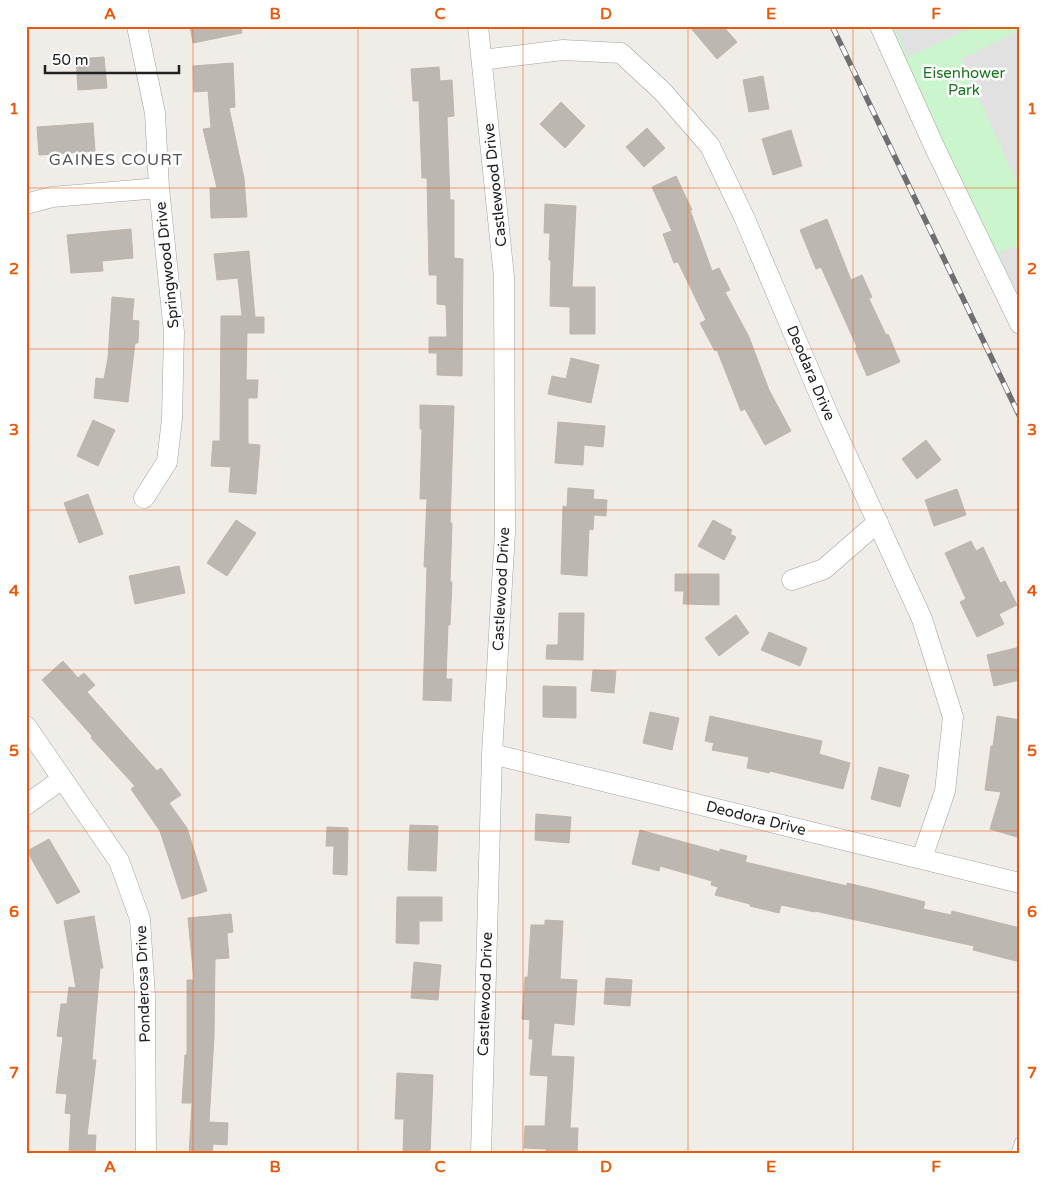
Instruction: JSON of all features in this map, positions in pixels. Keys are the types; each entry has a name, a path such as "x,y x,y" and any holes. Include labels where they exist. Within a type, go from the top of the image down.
{"street":[{"name":"Springwood Drive","path":"137,26 155,113 159,188 174,332 172,419 167,462 144,498"},
{"name":"Castlewood Drive","path":"478,26 504,276 505,532 492,754 480,1154"},
{"path":"880,26 935,148 1020,324"},
{"name":"Deodara Drive","path":"482,60 562,50 621,53 663,92 710,146 744,217 830,419 922,620 953,717 945,791 922,858"},
{"path":"26,204 52,198 159,188"},
{"path":"792,580 824,569 878,522"},
{"name":"Ponderosa Drive","path":"26,726 119,861 140,919 145,996 146,1154"},
{"name":"Deodora Drive","path":"492,754 1020,882"},
{"path":"26,805 62,779"}],"lane":[{"path":"1016,1154 1020,1142"}],"green space":[{"name":"Eisenhower Park","path":"876,26 1020,26 1020,327"}],"shaded area":[{"path":"894,26 976,26 908,57"},
{"path":"1020,30 1020,189 961,59"},
{"path":"1020,246 1020,301 998,252"}],"building":[{"path":"190,26 241,26 242,33 193,43"},
{"path":"689,26 723,26 737,42 717,59"},
{"path":"104,57 107,88 78,90 76,59"},
{"path":"233,63 235,107 229,108 244,178 247,217 211,218 210,188 217,188 203,129 211,128 208,91 194,92 193,66"},
{"path":"439,67 440,81 452,80 454,116 447,117 450,200 454,200 454,258 463,259 462,376 437,375 437,353 429,353 429,337 447,337 446,305 437,304 437,275 429,275 427,178 422,178 419,101 413,101 411,69"},
{"path":"763,76 769,109 749,112 743,80"},
{"path":"561,102 585,126 565,148 540,124"},
{"path":"93,123 95,151 39,155 37,127"},
{"path":"647,128 665,148 644,167 626,147"},
{"path":"791,130 802,166 773,175 762,139"},
{"path":"676,176 692,210 690,210 712,271 719,268 730,290 725,292 749,337 769,390 791,431 765,445 745,409 741,411 717,350 715,351 700,323 706,320 678,262 674,263 663,234 672,231 652,187"},
{"path":"545,204 576,206 572,287 595,287 595,334 570,334 570,307 550,306 550,233 544,233"},
{"path":"827,219 851,280 862,275 872,297 869,299 886,335 888,334 900,362 867,376 855,348 857,347 821,267 816,269 800,230"},
{"path":"131,229 133,258 102,261 103,271 71,273 67,235"},
{"path":"249,251 255,317 264,317 264,333 247,333 246,380 258,380 257,398 248,398 248,444 260,445 256,494 229,492 231,467 211,466 213,441 220,441 221,316 242,316 238,278 217,280 214,254"},
{"path":"112,297 134,299 132,320 139,321 138,343 135,343 128,402 94,398 96,378 104,379 108,358"},
{"path":"571,358 599,365 591,403 548,394 552,376 566,379"},
{"path":"420,405 454,406 450,523 452,523 450,582 452,582 446,679 452,679 451,701 423,700 427,567 424,567 427,499 420,499 422,429 420,429"},
{"path":"93,420 115,430 98,466 77,456"},
{"path":"558,422 605,426 603,447 584,445 583,465 555,463"},
{"path":"926,440 941,460 917,479 902,459"},
{"path":"568,488 594,490 593,499 607,500 606,516 594,515 593,530 589,529 587,576 561,574 563,506 567,507"},
{"path":"957,489 966,515 934,526 925,500"},
{"path":"88,494 103,534 79,543 64,503"},
{"path":"236,520 256,533 227,576 207,563"},
{"path":"713,520 732,530 730,534 736,537 724,560 698,546"},
{"path":"971,541 976,551 983,547 1000,583 1005,581 1017,605 999,614 1004,624 977,637 960,602 966,599 945,553"},
{"path":"179,566 185,593 135,604 129,576"},
{"path":"675,574 719,574 719,605 683,604 684,591 675,591"},
{"path":"559,613 584,613 583,660 546,659 547,645 558,645"},
{"path":"736,615 749,633 719,656 705,638"},
{"path":"769,632 807,648 800,666 761,650"},
{"path":"1020,647 1020,680 994,686 987,655"},
{"path":"63,661 78,678 84,673 95,685 87,692 157,771 161,768 181,795 169,803 187,828 207,891 182,899 160,831 131,789 135,786 42,680"},
{"path":"593,670 616,671 614,693 591,691"},
{"path":"543,686 576,687 576,718 543,717"},
{"path":"650,712 679,718 672,750 643,743"},
{"path":"710,716 822,741 819,754 850,763 843,789 770,771 769,773 747,768 749,757 712,750 714,743 705,741"},
{"path":"997,716 1020,720 1020,838 990,829 1001,792 985,790"},
{"path":"879,767 909,775 900,807 871,799"},
{"path":"536,814 571,817 569,843 535,840"},
{"path":"410,825 438,826 436,871 408,870"},
{"path":"327,827 348,828 347,875 333,874 334,846 326,846"},
{"path":"640,830 720,852 720,849 747,856 745,862 847,886 847,883 925,902 923,909 951,915 952,911 1020,928 1020,962 973,950 974,946 815,911 781,905 779,913 715,895 718,887 711,885 712,881 660,866 659,871 632,864"},
{"path":"49,839 80,892 57,904 27,851"},
{"path":"397,897 442,897 442,921 419,921 419,944 396,943"},
{"path":"231,914 233,932 227,933 229,958 215,959 214,1037 209,1122 228,1123 227,1145 213,1144 212,1154 189,1154 192,1103 182,1103 185,1055 187,1055 187,980 194,980 188,918"},
{"path":"94,916 103,968 100,968 92,1060 96,1060 87,1135 96,1135 95,1154 69,1154 71,1114 65,1113 67,1094 56,1093 63,1037 57,1036 61,1004 67,1004 69,987 76,988 64,921"},
{"path":"545,920 563,921 560,979 577,980 574,1025 554,1023 551,1056 574,1057 570,1128 578,1128 577,1154 546,1154 546,1149 524,1148 525,1126 545,1126 548,1076 530,1075 533,1039 529,1039 530,1020 522,1019 525,977 528,977 531,925 545,925"},
{"path":"414,962 441,965 438,1000 411,998"},
{"path":"606,978 632,980 630,1006 604,1004"},
{"path":"397,1073 433,1075 430,1154 403,1154 404,1119 395,1119"}],"railway":[{"path":"832,26 1020,417"}],"district":[{"name":"GAINES COURT","path":"116,159"}]}
